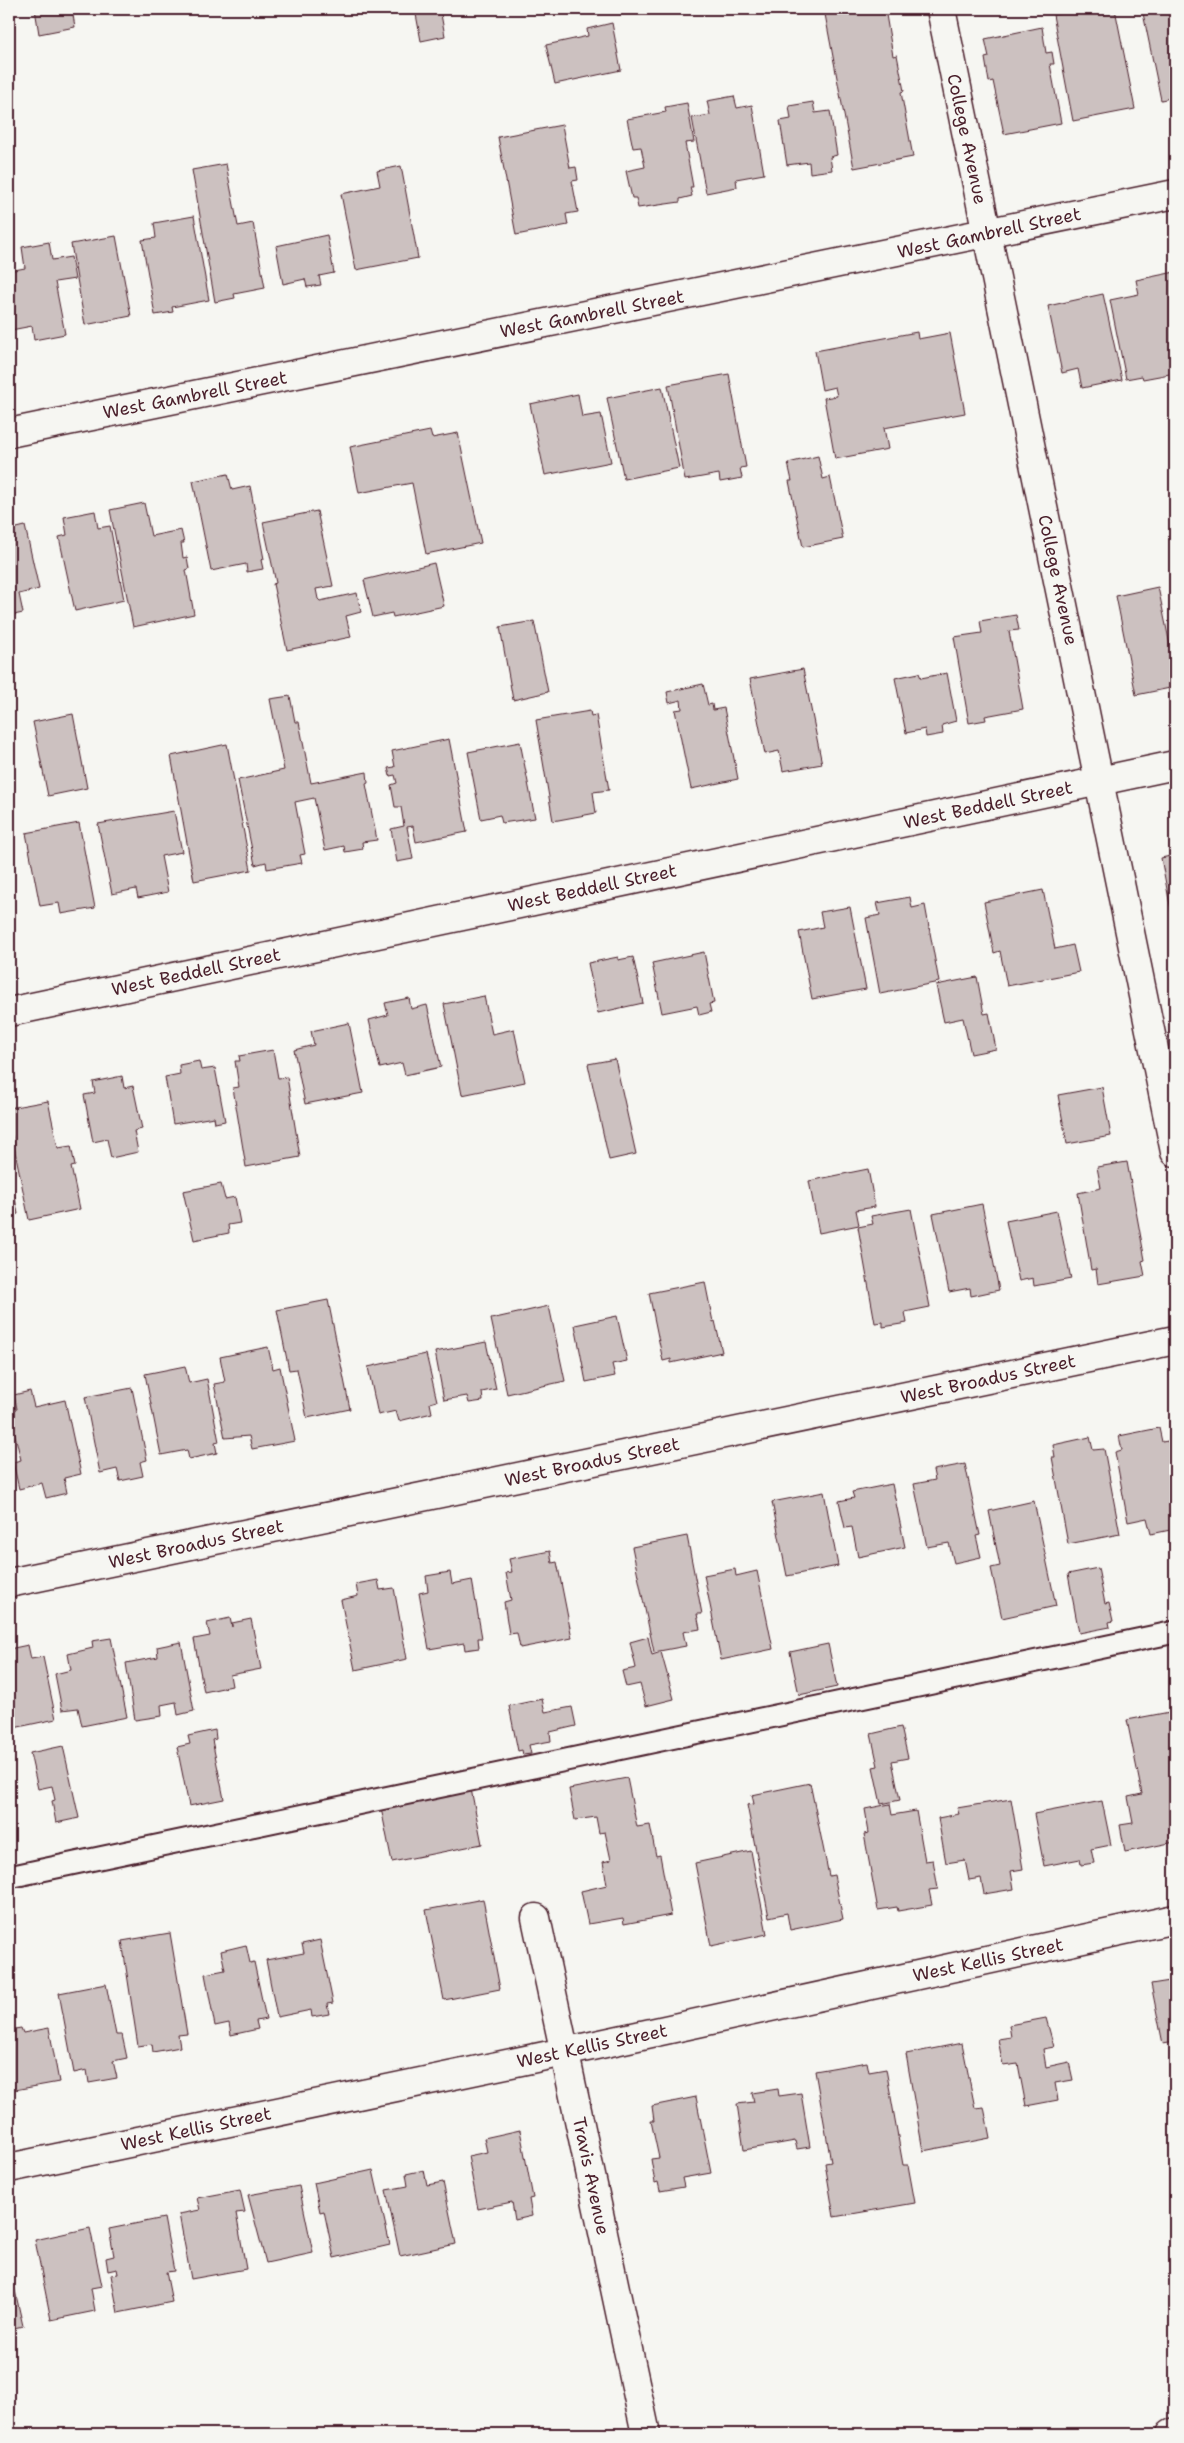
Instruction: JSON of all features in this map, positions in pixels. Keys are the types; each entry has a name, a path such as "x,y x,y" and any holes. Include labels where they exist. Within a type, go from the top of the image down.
{"street":[{"name":"College Avenue","path":"940,9 1175,1152"},
{"name":"West Gambrell Street","path":"9,432 987,234 1175,194"},
{"name":"West Beddell Street","path":"9,1012 1175,765"},
{"name":"West Broadus Street","path":"9,1583 1175,1340"},
{"name":"Travis Avenue","path":"536,1918 646,2434"},
{"name":"West Kellis Street","path":"9,2168 564,2052 1175,1919"},
{"path":"1171,2434 1175,2432"}],"lane":[{"path":"9,1877 1175,1632"}],"building":[{"path":"35,9 72,9 75,27 39,34"},
{"path":"415,9 440,9 445,36 421,41"},
{"path":"824,9 885,9 893,56 897,55 904,91 901,92 913,157 854,168"},
{"path":"1073,9 1115,9 1135,109 1073,121 1053,15 1073,11"},
{"path":"1175,9 1175,97 1161,100 1143,13"},
{"path":"612,23 621,70 555,84 546,45 588,36 587,29"},
{"path":"1042,27 1046,53 1052,52 1054,64 1050,64 1061,123 1004,134 993,81 989,82 985,58 989,57 985,39"},
{"path":"734,96 737,108 752,105 764,174 736,179 737,187 706,193 692,118 710,115 707,101"},
{"path":"813,102 815,113 830,111 837,155 830,157 832,170 810,173 809,162 787,165 780,121 791,119 789,106"},
{"path":"687,103 694,142 685,143 693,187 690,187 692,196 680,199 680,202 638,208 636,198 632,198 626,171 645,167 641,147 633,148 627,119 666,112 665,107"},
{"path":"562,125 570,168 576,167 578,180 572,181 578,212 566,214 568,225 516,235 498,137"},
{"path":"226,164 238,226 253,223 265,288 234,294 235,298 215,302 192,170"},
{"path":"401,166 418,258 356,270 341,194 380,186 377,171"},
{"path":"194,216 209,300 172,307 173,312 155,315 142,240 156,238 154,223"},
{"path":"327,235 334,273 319,276 321,285 307,287 305,279 283,284 276,246"},
{"path":"116,236 131,316 85,325 71,244"},
{"path":"49,242 52,260 71,257 75,279 55,282 65,334 34,340 32,326 11,330 9,271 25,268 22,247"},
{"path":"1175,272 1175,373 1143,379 1142,376 1126,379 1110,300 1139,294 1136,280"},
{"path":"1103,294 1122,380 1082,388 1078,369 1062,373 1048,306"},
{"path":"917,332 918,339 950,333 965,413 884,428 888,449 835,459 824,398 837,396 835,387 822,390 815,351"},
{"path":"729,374 746,467 740,468 742,478 720,482 719,474 685,480 668,385"},
{"path":"662,387 679,468 624,479 607,398"},
{"path":"578,394 582,417 601,414 611,462 545,475 530,404"},
{"path":"430,431 432,438 458,433 481,543 426,554 412,483 359,493 350,447"},
{"path":"818,456 823,479 830,477 843,539 803,547 789,481 792,481 788,463"},
{"path":"228,474 232,490 250,486 264,559 261,560 263,569 247,572 246,564 211,571 193,481"},
{"path":"144,503 151,536 181,530 184,543 181,543 183,558 187,557 189,569 186,570 194,614 133,627 110,510"},
{"path":"95,511 98,528 110,526 124,600 75,611 59,537 67,535 64,517"},
{"path":"317,511 333,586 316,589 318,599 320,601 357,593 361,612 346,616 351,637 287,650 273,584 276,583 263,522"},
{"path":"25,526 39,589 19,594 23,613 9,616 9,530"},
{"path":"434,563 444,606 393,617 392,613 373,617 364,580"},
{"path":"1158,587 1170,645 1175,644 1175,687 1136,695 1116,596"},
{"path":"1016,615 1019,630 1009,631 1023,709 985,716 986,720 969,723 954,637 982,633 980,621"},
{"path":"534,621 548,692 513,700 500,627"},
{"path":"803,669 822,764 783,771 779,751 765,754 750,679"},
{"path":"919,673 921,678 947,673 956,721 942,725 943,734 926,737 925,729 906,733 895,678"},
{"path":"703,684 708,705 712,704 713,710 724,708 738,779 691,789 675,710 682,709 681,700 669,703 667,692"},
{"path":"290,696 295,722 299,722 311,783 367,772 368,783 366,784 377,840 362,842 363,849 345,852 344,846 325,850 314,798 295,802 305,854 300,855 302,863 267,869 266,862 255,865 238,780 284,770 270,699"},
{"path":"590,711 591,716 596,715 609,790 593,792 596,813 553,821 536,720"},
{"path":"73,714 87,788 48,796 33,722"},
{"path":"449,739 467,832 416,842 413,826 407,827 413,859 397,862 391,829 404,826 401,807 395,807 391,785 397,783 395,775 390,776 388,768 395,767 392,751"},
{"path":"520,742 535,818 502,823 500,815 481,819 468,752"},
{"path":"227,744 251,870 194,881 171,756"},
{"path":"174,811 182,852 161,856 168,892 138,898 136,889 112,894 98,824"},
{"path":"79,823 95,908 61,914 59,903 40,906 26,833"},
{"path":"1175,855 1175,931 1161,858"},
{"path":"1043,890 1055,949 1073,945 1079,972 1007,986 1000,951 994,953 984,902"},
{"path":"910,897 912,908 925,905 939,982 880,994 866,918 880,915 877,903"},
{"path":"850,907 866,989 812,999 799,932 823,927 820,912"},
{"path":"704,952 714,1003 709,1004 711,1012 699,1015 697,1006 662,1013 652,963"},
{"path":"618,957 618,960 633,957 643,1003 598,1013 588,963"},
{"path":"977,977 984,1014 989,1013 996,1049 971,1054 963,1018 944,1022 936,985"},
{"path":"484,996 492,1034 514,1029 525,1082 462,1095 444,1004"},
{"path":"409,998 411,1009 427,1005 441,1067 405,1075 402,1063 380,1068 369,1020 388,1015 385,1003"},
{"path":"349,1023 363,1093 305,1104 294,1050 314,1045 311,1031"},
{"path":"273,1050 278,1078 287,1077 300,1157 246,1167 233,1088 239,1087 235,1061 240,1061 239,1056"},
{"path":"615,1059 636,1154 609,1160 588,1064"},
{"path":"199,1061 201,1070 215,1068 225,1121 215,1123 214,1117 173,1124 165,1077 180,1074 179,1065"},
{"path":"122,1076 124,1088 133,1086 142,1129 134,1131 138,1152 111,1158 107,1139 93,1142 84,1095 95,1093 93,1082"},
{"path":"1102,1087 1111,1136 1067,1144 1058,1095"},
{"path":"48,1101 58,1148 71,1146 75,1166 71,1167 80,1209 29,1220 9,1122 9,1108"},
{"path":"1127,1162 1145,1260 1142,1261 1145,1276 1098,1284 1096,1269 1091,1270 1078,1193 1101,1188 1097,1167"},
{"path":"9,1167 18,1214 9,1216"},
{"path":"868,1169 875,1207 856,1210 859,1225 819,1233 809,1181"},
{"path":"221,1184 225,1199 235,1197 240,1223 228,1225 229,1233 194,1240 183,1191"},
{"path":"982,1204 999,1290 971,1296 970,1288 949,1292 933,1214"},
{"path":"911,1209 930,1307 905,1312 907,1323 883,1327 883,1322 875,1323 858,1227 873,1224 871,1216"},
{"path":"1057,1211 1071,1279 1034,1286 1033,1278 1019,1281 1006,1221"},
{"path":"705,1282 713,1322 715,1321 722,1352 671,1363 671,1359 663,1361 649,1293"},
{"path":"328,1300 350,1409 307,1418 297,1369 289,1370 277,1310"},
{"path":"549,1306 565,1381 507,1394 491,1319"},
{"path":"617,1316 627,1361 612,1364 615,1376 586,1382 575,1325"},
{"path":"486,1342 496,1389 482,1392 483,1401 469,1403 467,1396 444,1400 435,1352"},
{"path":"268,1347 273,1369 280,1367 295,1441 252,1449 249,1436 225,1438 214,1384 225,1382 220,1357"},
{"path":"426,1354 437,1401 430,1403 432,1413 399,1421 396,1411 378,1415 368,1367"},
{"path":"185,1366 189,1383 207,1379 219,1442 215,1443 217,1453 189,1459 187,1450 161,1455 145,1374"},
{"path":"132,1388 147,1460 140,1462 143,1476 120,1481 117,1469 100,1473 85,1397"},
{"path":"30,1391 34,1407 65,1400 81,1474 64,1478 67,1493 46,1498 42,1483 19,1489 13,1462 21,1460 9,1410 17,1409 14,1395"},
{"path":"1159,1428 1162,1442 1168,1441 1175,1476 1175,1529 1151,1534 1147,1518 1128,1522 1115,1452 1122,1450 1119,1436"},
{"path":"1090,1437 1093,1450 1104,1449 1120,1534 1068,1544 1052,1457 1055,1457 1053,1445"},
{"path":"965,1464 980,1535 976,1536 981,1557 954,1563 949,1543 927,1547 914,1484 935,1480 933,1470"},
{"path":"892,1484 905,1547 858,1557 852,1527 845,1528 839,1501 854,1498 852,1492"},
{"path":"824,1492 838,1566 787,1576 772,1502"},
{"path":"1034,1501 1056,1606 1002,1618 991,1568 1000,1566 989,1511"},
{"path":"687,1536 702,1614 697,1614 700,1629 683,1632 686,1646 654,1652 632,1547"},
{"path":"550,1551 552,1563 557,1562 572,1638 520,1648 517,1633 509,1634 504,1602 511,1600 506,1573 512,1572 509,1559"},
{"path":"1098,1568 1105,1604 1109,1603 1113,1621 1109,1622 1110,1627 1079,1633 1068,1574"},
{"path":"735,1569 736,1576 757,1571 773,1649 721,1660 704,1575"},
{"path":"450,1572 452,1584 472,1580 482,1638 478,1638 479,1648 465,1650 464,1643 429,1649 419,1593 428,1591 426,1576"},
{"path":"378,1580 380,1590 394,1588 407,1659 355,1670 341,1600 358,1596 356,1584"},
{"path":"230,1618 232,1627 232,1623 251,1619 261,1669 230,1675 232,1686 204,1692 194,1639 210,1636 207,1623"},
{"path":"648,1637 652,1655 661,1652 674,1699 646,1706 640,1684 626,1687 622,1671 636,1668 630,1642"},
{"path":"111,1638 127,1717 82,1726 78,1708 62,1710 55,1674 71,1670 68,1654 93,1648 92,1641"},
{"path":"181,1642 194,1711 178,1715 176,1702 161,1705 162,1716 135,1720 126,1663 158,1657 157,1647"},
{"path":"828,1644 837,1687 799,1695 790,1652"},
{"path":"28,1645 31,1659 43,1657 56,1719 9,1729 9,1649"},
{"path":"542,1699 545,1712 572,1707 576,1726 550,1732 551,1741 529,1745 531,1754 523,1755 522,1750 518,1751 509,1706"},
{"path":"1175,1711 1175,1842 1125,1852 1120,1825 1133,1823 1128,1797 1142,1794 1127,1720"},
{"path":"901,1727 908,1758 892,1761 900,1800 881,1804 873,1767 878,1766 871,1734"},
{"path":"215,1730 216,1739 212,1740 224,1799 189,1806 177,1747 190,1744 188,1736"},
{"path":"63,1746 79,1818 56,1823 52,1801 55,1800 52,1786 38,1789 30,1753"},
{"path":"627,1778 637,1827 650,1825 656,1856 660,1855 671,1915 624,1924 623,1918 588,1924 581,1891 607,1885 603,1862 611,1860 605,1832 599,1833 596,1817 575,1820 569,1789"},
{"path":"810,1783 829,1876 834,1875 843,1919 790,1930 787,1913 769,1917 747,1805 754,1804 752,1795"},
{"path":"471,1789 482,1844 392,1862 381,1808"},
{"path":"1011,1799 1023,1869 1011,1871 1014,1889 984,1894 981,1878 969,1880 965,1860 946,1863 938,1818 959,1814 957,1808"},
{"path":"1102,1801 1111,1845 1091,1849 1094,1863 1081,1865 1080,1859 1044,1866 1034,1814"},
{"path":"890,1804 892,1815 916,1811 925,1861 933,1860 938,1889 929,1890 932,1905 898,1911 897,1907 878,1910 864,1834 869,1833 865,1809"},
{"path":"751,1851 767,1934 711,1946 695,1863"},
{"path":"483,1899 500,1989 444,2000 426,1910"},
{"path":"170,1933 187,2034 178,2035 180,2047 153,2052 152,2044 138,2046 122,1941"},
{"path":"320,1940 333,2003 327,2004 329,2014 312,2017 311,2010 277,2017 266,1960 304,1953 302,1944"},
{"path":"246,1945 250,1963 254,1962 266,2019 256,2021 258,2029 231,2035 229,2023 215,2026 205,1974 225,1970 221,1951"},
{"path":"1170,1981 1171,1990 1175,1989 1175,2042 1163,2044 1151,1984"},
{"path":"106,1984 116,2035 122,2035 127,2058 113,2061 117,2078 89,2083 87,2070 74,2073 59,1993"},
{"path":"1046,2018 1054,2047 1043,2049 1046,2067 1069,2062 1073,2080 1055,2083 1058,2100 1026,2106 1018,2064 1003,2066 998,2039 1011,2037 1009,2025"},
{"path":"21,2028 23,2033 49,2028 59,2082 9,2091 9,2030"},
{"path":"962,2043 975,2108 984,2107 990,2138 923,2151 906,2054"},
{"path":"867,2062 869,2072 886,2069 903,2165 908,2165 915,2203 834,2217 825,2163 831,2162 815,2071"},
{"path":"778,2089 779,2096 801,2093 810,2147 797,2149 795,2141 744,2150 737,2104 754,2102 752,2093"},
{"path":"696,2097 711,2173 682,2178 684,2187 660,2191 658,2182 655,2183 651,2159 659,2158 651,2121 654,2121 652,2106"},
{"path":"520,2130 533,2198 529,2199 532,2216 515,2220 512,2202 478,2209 468,2156 487,2152 484,2138"},
{"path":"373,2170 390,2245 334,2258 324,2211 320,2212 314,2183"},
{"path":"424,2170 427,2185 443,2182 456,2244 400,2256 386,2190 408,2186 406,2174"},
{"path":"299,2186 313,2253 266,2263 248,2195"},
{"path":"240,2190 245,2212 236,2213 246,2269 191,2279 179,2214 200,2210 197,2198"},
{"path":"164,2218 174,2271 166,2272 172,2302 118,2313 111,2275 118,2274 117,2269 108,2271 106,2258 114,2256 109,2229"},
{"path":"90,2228 102,2286 91,2288 95,2311 51,2320 35,2240"},
{"path":"9,2264 23,2326 9,2329"}]}
